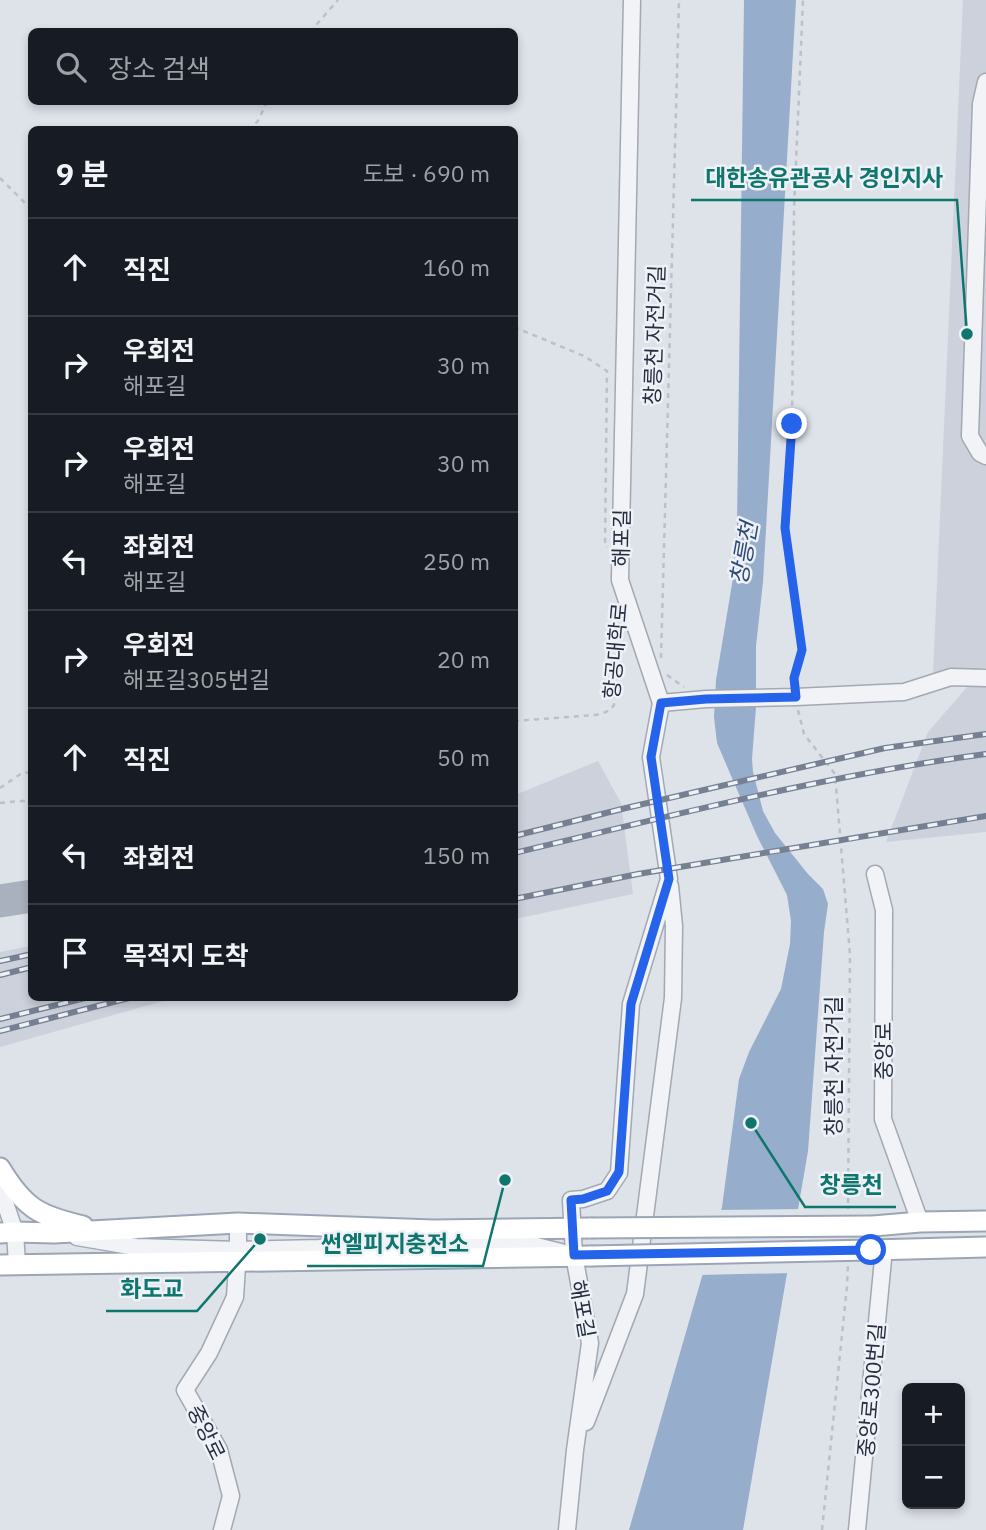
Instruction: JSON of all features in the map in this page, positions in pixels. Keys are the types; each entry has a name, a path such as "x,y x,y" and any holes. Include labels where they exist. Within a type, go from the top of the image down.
{"main road":[{"path":"0,1168 22,1199 40,1213 101,1231"},
{"path":"7,1232 54,1233 238,1223 433,1230 873,1226 986,1221"},
{"path":"8,1265 237,1256 316,1259 583,1256 986,1247"}],"street":[{"name":"해포길","path":"567,1530 590,1343 582,1228 571,1200 607,1191 619,1172 631,1004 669,879 651,757 661,703 620,580 632,0"},
{"path":"986,82 981,104 970,436 980,453 986,456"},
{"path":"661,703 904,692 951,677 986,678"},
{"name":"중앙로","path":"875,874 884,910 883,1119 920,1222"},
{"path":"575,1450 635,1294 673,998 674,926 669,879"},
{"path":"0,1188 7,1232 8,1265"},
{"name":"중앙로","path":"222,1530 231,1496 219,1450 185,1390 209,1353 234,1297 238,1223"},
{"path":"54,1233 136,1247 237,1256 320,1248 433,1230"},
{"name":"중앙로300번길","path":"858,1530 878,1249"}],"path":[{"path":"314,28 338,0"},
{"name":"창릉천 자전거길","path":"661,658 680,0"},
{"name":"창릉천 자전거길","path":"803,0 794,209 792,424 785,528 802,650 794,678 796,697 804,734 835,774 850,954 848,1217"},
{"path":"252,126 266,105"},
{"path":"0,178 28,206"},
{"path":"518,329 584,356 607,371 605,546 620,554"},
{"name":"항공대학로","path":"518,721 594,715 611,709 614,705 619,620"},
{"path":"0,788 22,773 28,772"},
{"path":"0,803 28,800"},
{"path":"822,1530 848,1259"}],"shaded area":[{"path":"963,0 986,0 986,668 933,674"},
{"path":"969,685 986,685 986,832 886,842 928,732"},
{"path":"598,761 621,803 633,894 518,918 518,794"},
{"path":"28,947 28,1001 163,1001 0,1047 0,952"}],"water":[{"path":"744,0 796,0 763,582 756,646 753,772 763,811 775,833 823,889 828,904 808,1151 743,1530 629,1530 722,1207 739,1079 749,1052 781,989 790,944 791,921 787,895 757,836 717,743 714,717 716,680 733,578 737,525"}],"pier":[{"path":"802,1209 791,1273 699,1275 717,1210"}],"taxiway":[{"path":"0,901 28,897"}],"railway":[{"path":"518,835 885,748 986,734"},
{"path":"518,852 808,785 986,754"},
{"path":"518,898 638,874 986,816"},
{"path":"0,961 28,955"},
{"path":"0,975 28,968"},
{"path":"0,1019 73,1001"},
{"path":"0,1031 117,1001"}],"place":[{"name":"대한송유관공사 경인지사","path":"967,334"},
{"name":"창릉천","path":"751,1123"},
{"name":"썬엘피지충전소","path":"505,1180"},
{"name":"화도교","path":"260,1239"}],"route":[{"path":"792,424 785,528 802,650 794,678 796,697 661,703 651,757 669,879 631,1004 619,1172 607,1191 571,1200 574,1255 871,1250"}]}
